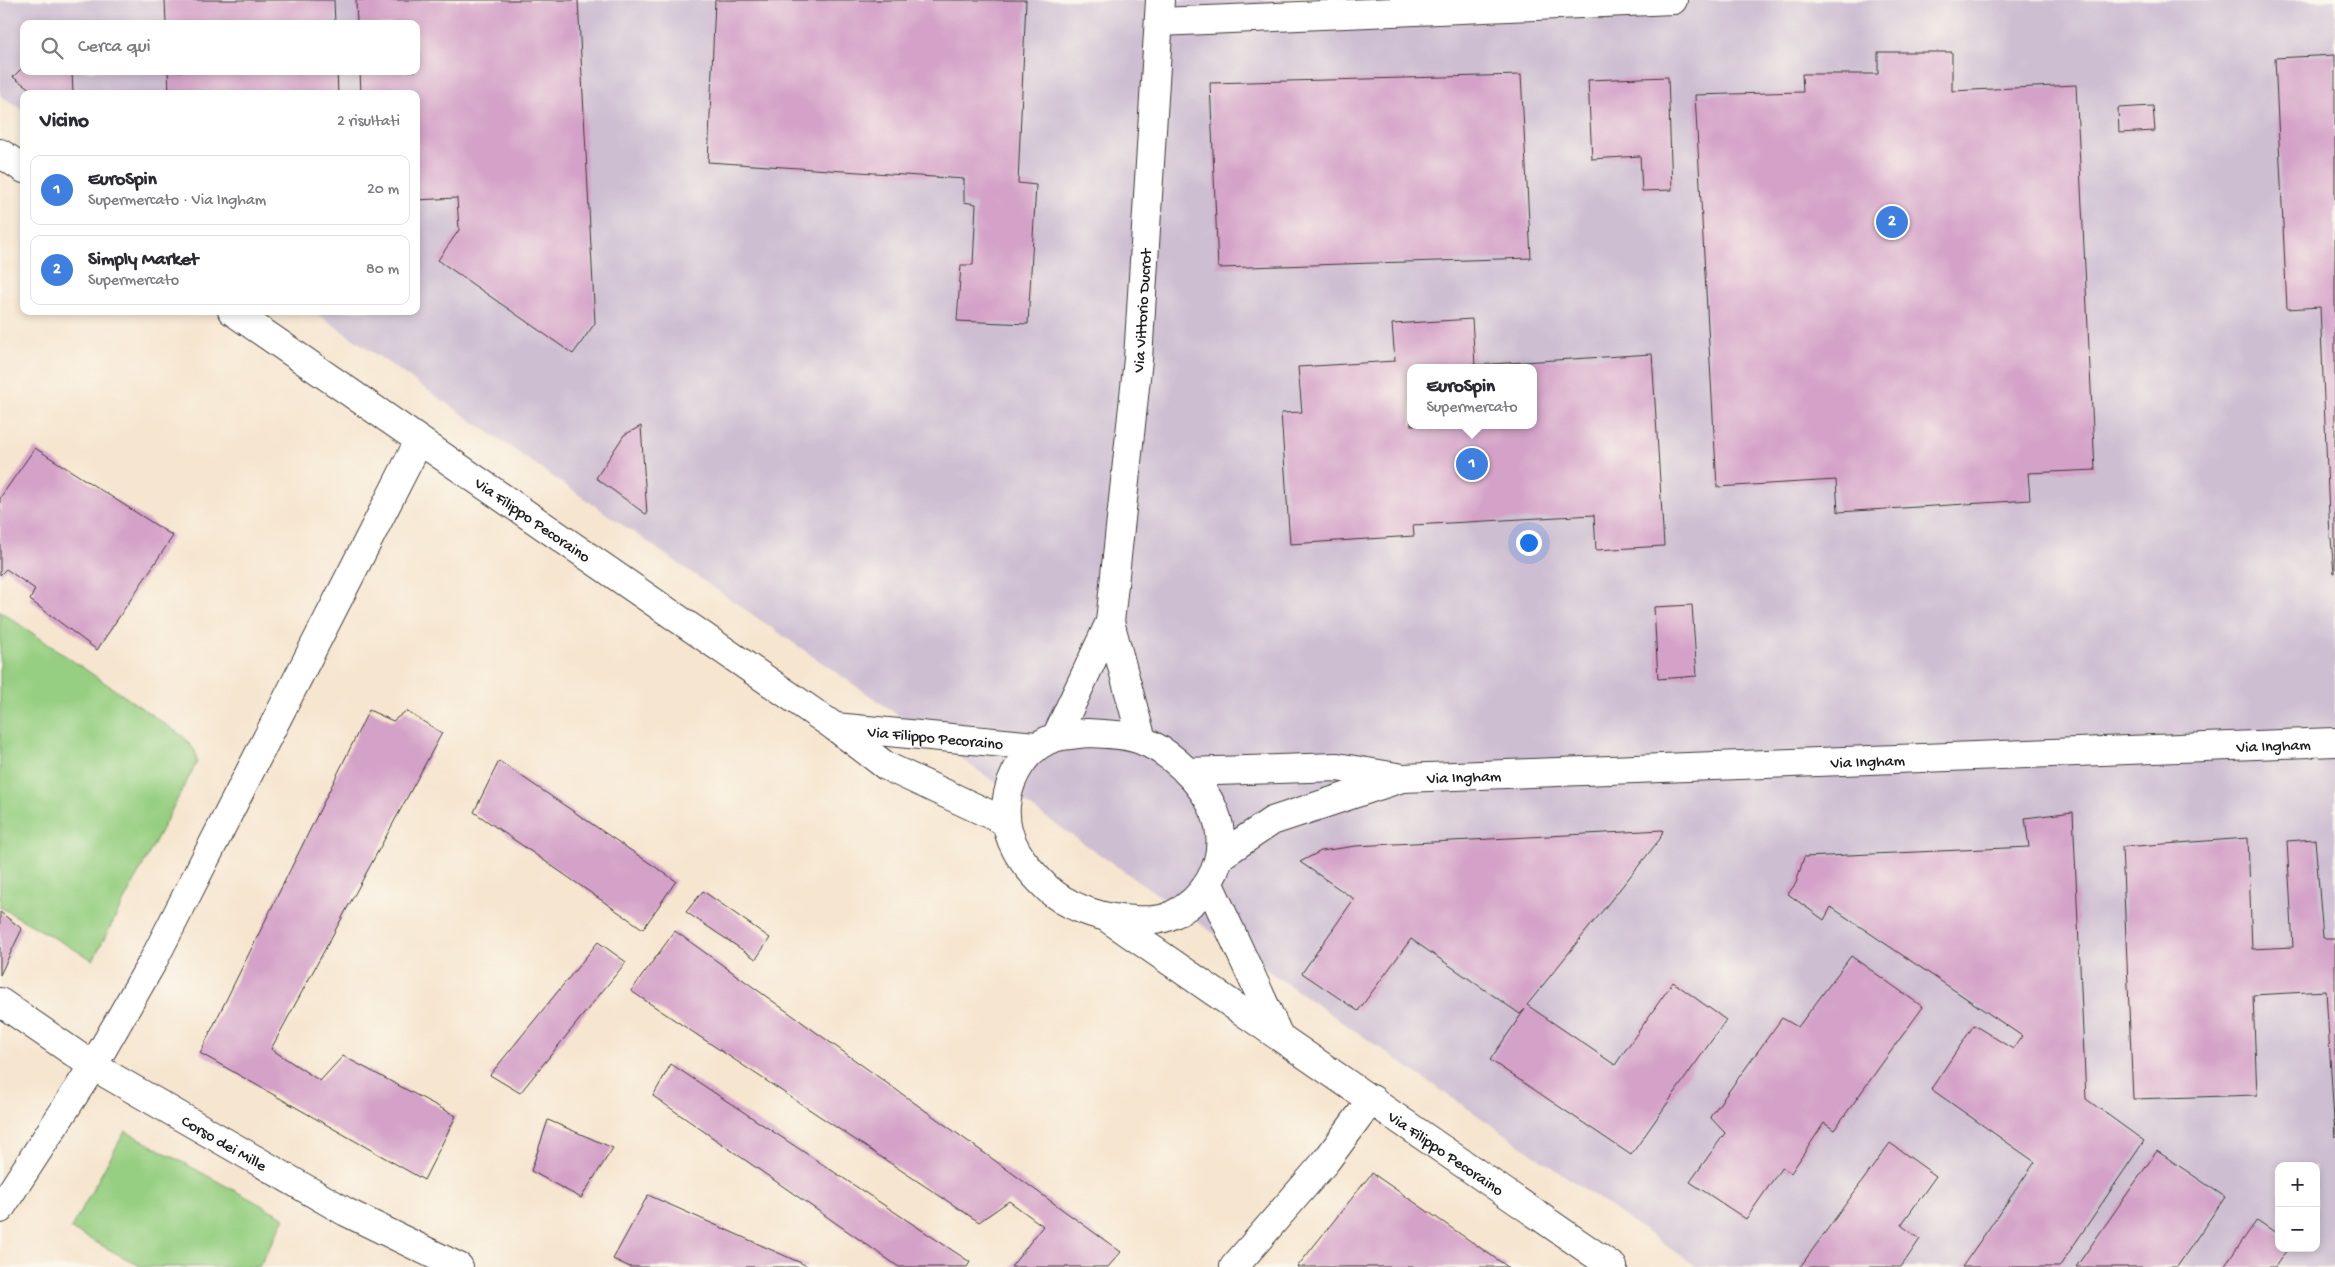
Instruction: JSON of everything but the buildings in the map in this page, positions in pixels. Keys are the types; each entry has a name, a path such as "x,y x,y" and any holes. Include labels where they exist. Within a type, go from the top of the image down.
{"street":[{"path":"1159,11 1673,0"},
{"name":"Via Vittorio Ducrot","path":"1110,622 1138,359 1159,11"},
{"path":"0,153 20,166"},
{"name":"Via Filippo Pecoraino","path":"238,315 835,727 886,766 1004,821"},
{"path":"0,1209 93,1066 152,963 419,441"},
{"path":"1110,622 1142,740"},
{"path":"1046,742 1110,622"},
{"name":"Via Filippo Pecoraino","path":"835,727 1046,742 1087,733 1112,734 1142,740 1164,753 1187,772 1202,790 1214,809 1220,833 1220,857 1209,884 1191,903 1171,916 1142,921 1107,917 1080,909 1053,893 1031,873 1014,848 1004,821 1007,792 1016,770 1046,742"},
{"name":"Via Ingham","path":"1402,778 2335,742"},
{"path":"1187,772 1337,767 1402,778"},
{"path":"1220,857 1272,821 1402,778"},
{"path":"1209,884 1279,1037"},
{"name":"Via Filippo Pecoraino","path":"1107,917 1613,1267"},
{"name":"Corso dei Mille","path":"0,1002 93,1066 346,1212 459,1267"},
{"path":"1234,1267 1326,1160 1372,1099"}],"shaded area":[{"path":"0,0 2335,0 2335,1267 1697,1267 319,315 420,315 420,90 20,90 20,108 0,95"}],"green space":[{"path":"0,611 184,737 195,751 197,762 93,960 0,907"},
{"path":"125,1131 285,1218 259,1267 142,1267 71,1229"}],"place":[{"name":"Simply Market","path":"1892,222"},
{"name":"EuroSpin","path":"1472,464"}]}
